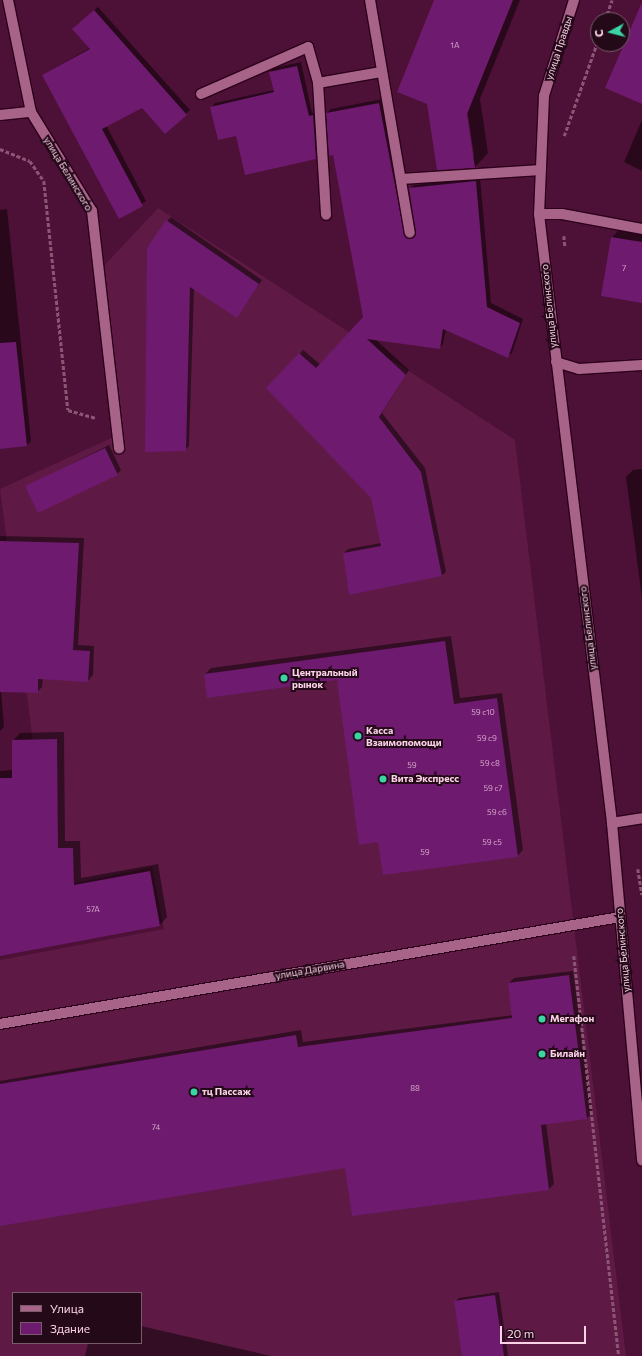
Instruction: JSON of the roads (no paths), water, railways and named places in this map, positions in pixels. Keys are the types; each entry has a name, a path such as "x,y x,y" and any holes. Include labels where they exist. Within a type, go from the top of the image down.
{"street":[{"name":"улица Белинского","path":"8,0 31,112 92,211 118,448"},
{"path":"370,0 381,72 410,233"},
{"name":"улица Правды","path":"544,96 574,0"},
{"path":"201,94 308,47 318,83 326,215"},
{"path":"318,83 381,72"},
{"name":"улица Белинского","path":"544,96 539,214 612,823 642,1161"},
{"path":"0,116 31,112"},
{"path":"401,179 541,170"},
{"path":"539,214 562,214 642,229"},
{"path":"556,362 579,369 642,365"},
{"path":"612,823 642,818"},
{"name":"улица Дарвина","path":"0,1024 620,917"}],"place":[{"name":"Центральный рынок","path":"284,678"},
{"name":"Касса Взаимопомощи","path":"358,736"},
{"name":"Вита Экспресс","path":"383,779"},
{"name":"Мегафон","path":"542,1019"},
{"name":"Билайн","path":"542,1054"},
{"name":"тц Пассаж","path":"194,1092"}]}
